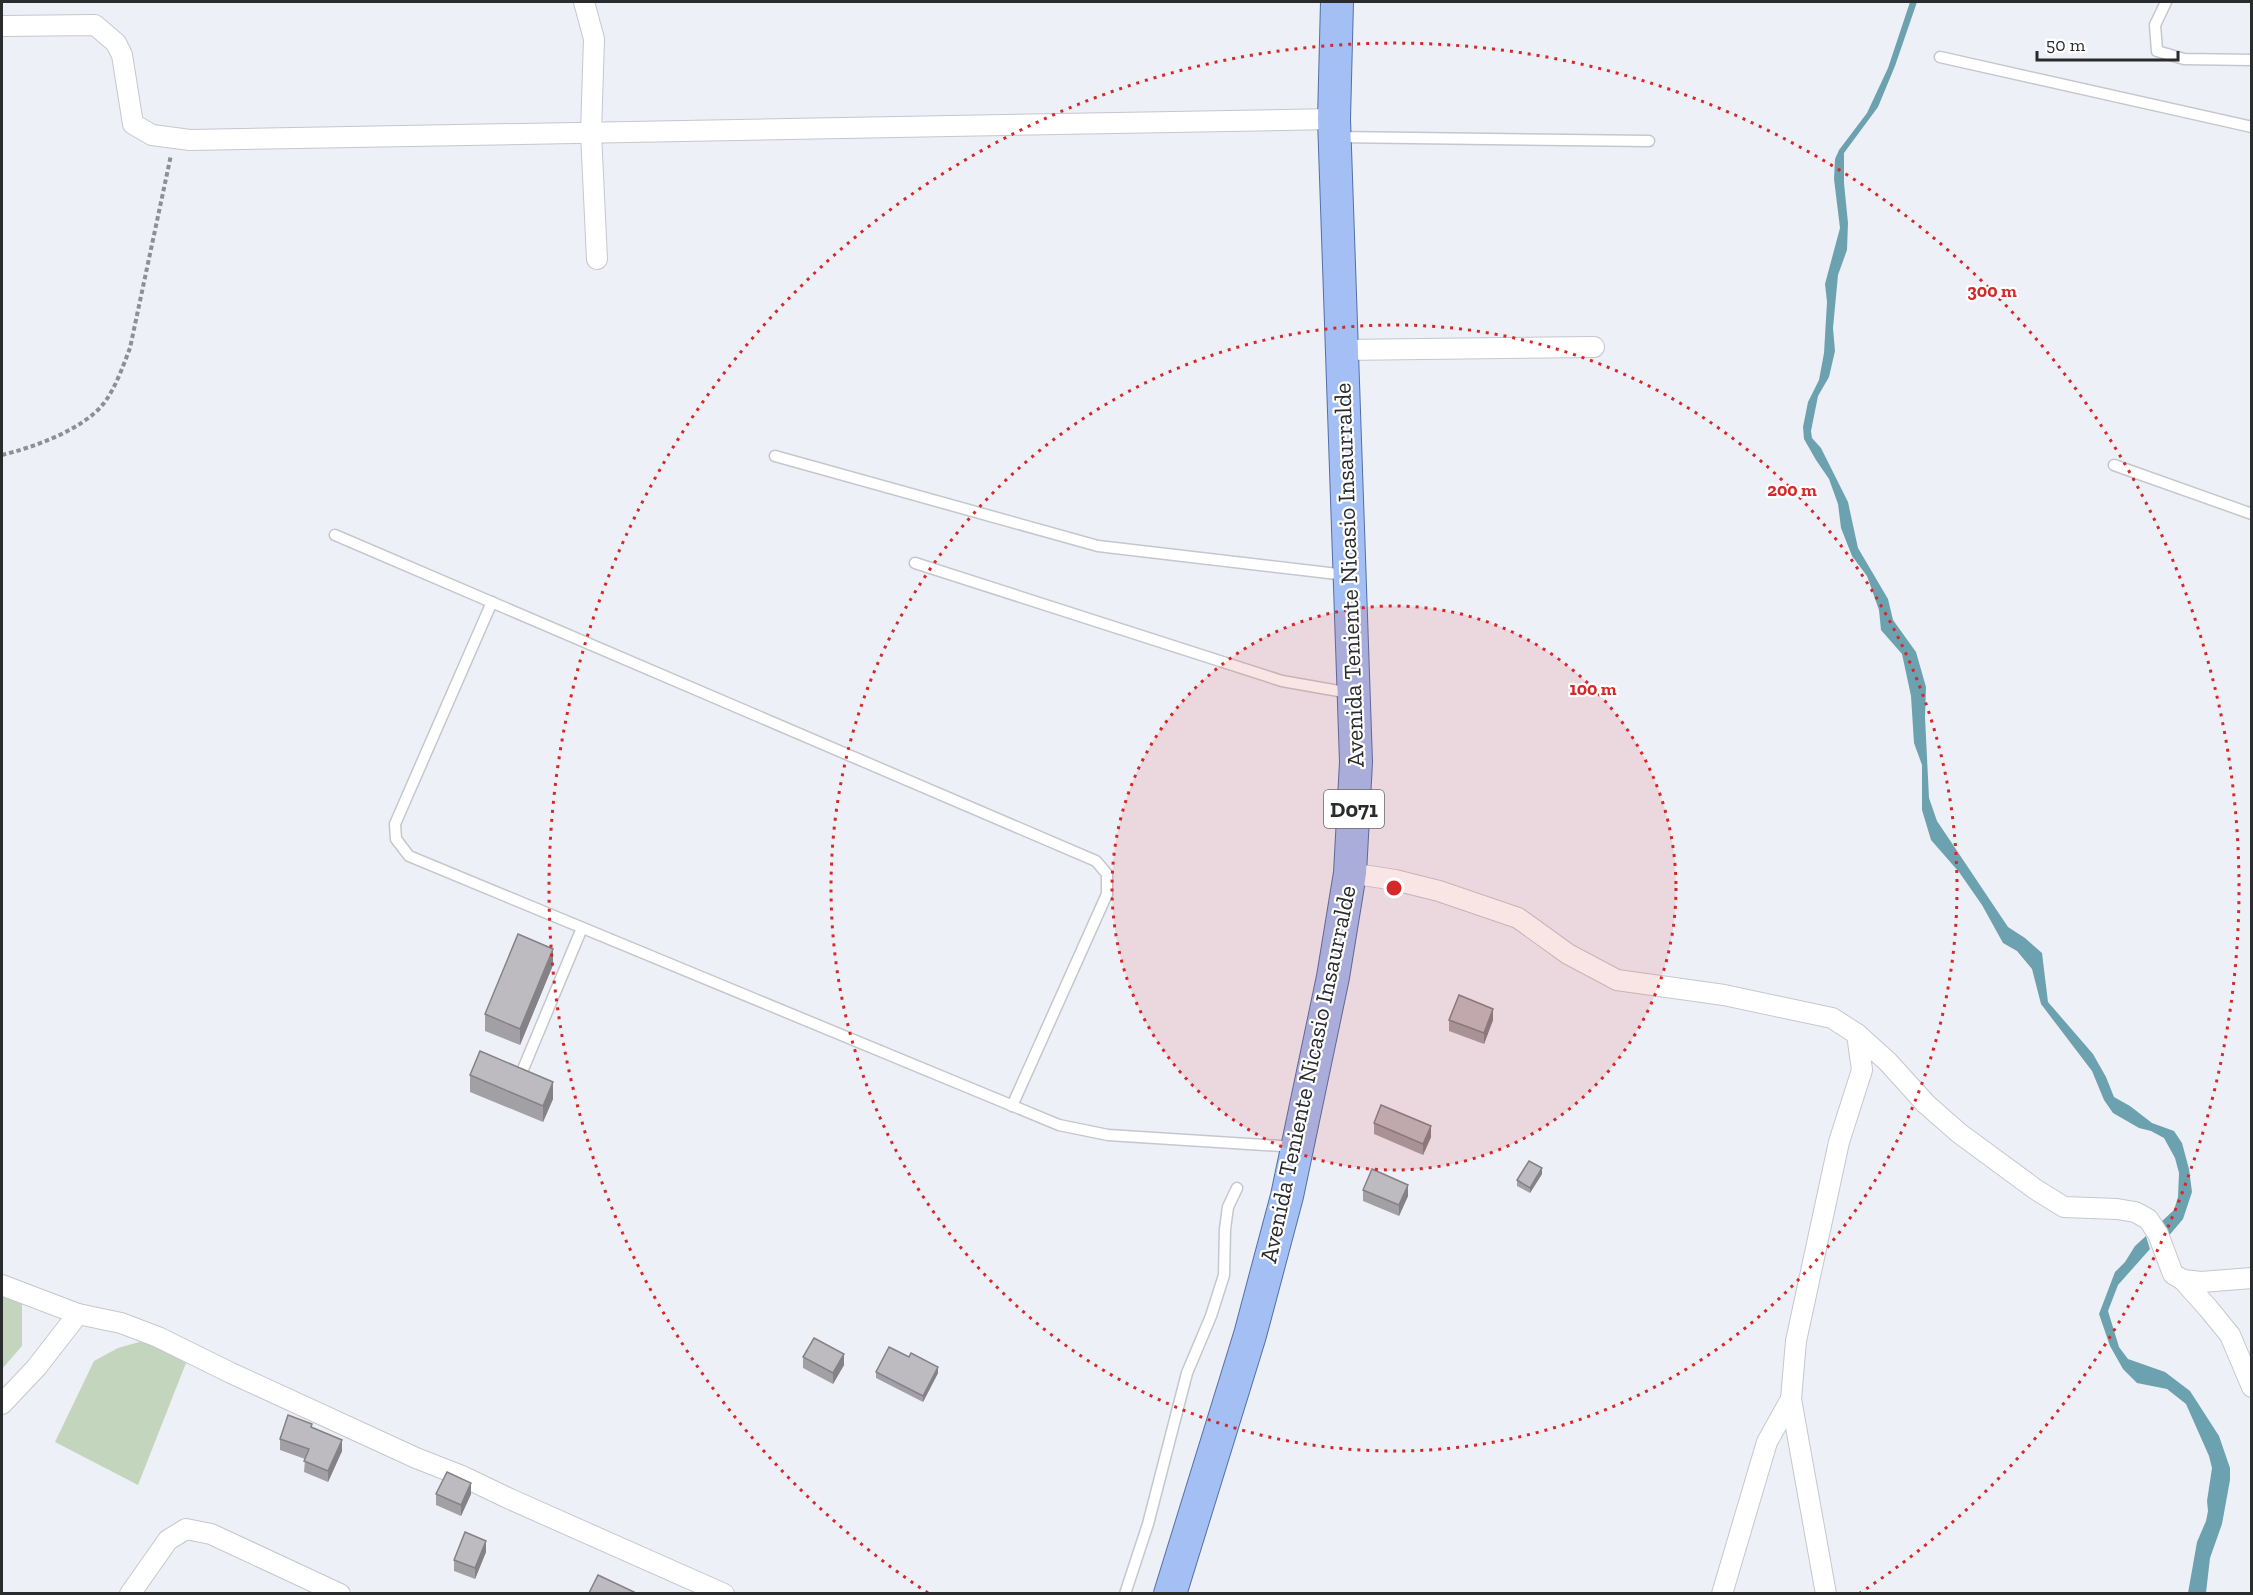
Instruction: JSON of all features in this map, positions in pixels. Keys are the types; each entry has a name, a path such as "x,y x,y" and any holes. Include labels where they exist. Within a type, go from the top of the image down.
{"main road":[{"name":"Avenida Teniente Nicasio Insaurralde","path":"1170,1593 1250,1335 1287,1196 1333,977 1350,873 1356,762 1334,128 1336,2"}],"street":[{"path":"584,2 594,39 591,133 597,260"},
{"path":"2,26 95,26 116,43 122,55 133,124 152,135 174,138 201,140 591,133 1334,128"},
{"path":"1342,350 1594,347"},
{"path":"1350,873 1395,880 1438,891 1518,918 1568,954 1617,980 1774,1005 1832,1018 1857,1034 1888,1062 1926,1104 1959,1134 2035,1189 2064,1206 2117,1209 2135,1212 2148,1219 2158,1234 2173,1274 2183,1280 2230,1335 2252,1387"},
{"path":"1826,1593 1814,1537 1791,1399 1796,1341 1839,1142 1862,1070 1857,1034"},
{"path":"2183,1280 2200,1282 2252,1278"},
{"path":"2,1285 78,1314 121,1323 158,1337 416,1458 462,1476 724,1593"},
{"path":"2,1404 36,1368 78,1314"},
{"path":"1722,1593 1767,1442 1791,1399"},
{"path":"130,1593 168,1540 186,1528 211,1534 340,1593"}],"lane":[{"path":"2166,2 2155,25 2157,51 2184,58 2252,60"},
{"path":"1940,57 2252,127"},
{"path":"1334,128 1649,141"},
{"path":"775,456 1098,546 1350,576"},
{"path":"2114,465 2252,514"},
{"path":"335,535 1096,861 1107,874 1107,894 1012,1106"},
{"path":"915,563 1282,681 1354,693"},
{"path":"492,602 395,824 396,839 409,856 1059,1125 1108,1135 1297,1147"},
{"path":"521,1074 582,928"},
{"path":"1125,1593 1148,1524 1187,1372 1211,1316 1224,1275 1228,1208 1237,1188"}],"path":[{"path":"2,454 31,448 88,419 104,402 130,348 174,138"}],"green space":[{"path":"2,1289 22,1297 22,1346 2,1369"},
{"path":"139,1342 160,1345 186,1363 138,1485 55,1442 94,1361 118,1348"}],"water":[{"path":"1910,2 1917,2 1878,107 1844,153 1848,223 1847,250 1838,275 1833,328 1835,351 1829,377 1818,396 1811,431 1812,438 1821,448 1848,502 1858,548 1888,599 1893,620 1916,652 1926,687 1925,717 1929,798 1937,821 2008,927 2042,953 2048,1002 2093,1054 2114,1097 2152,1123 2174,1131 2182,1143 2192,1192 2183,1219 2167,1238 2161,1222 2174,1210 2178,1197 2179,1173 2175,1158 2164,1138 2139,1128 2113,1113 2104,1100 2092,1071 2041,1004 2032,969 2017,951 2003,943 1982,905 1959,872 1931,840 1922,810 1922,765 1914,743 1911,696 1902,654 1881,630 1879,610 1867,576 1852,556 1841,528 1838,504 1829,479 1804,439 1803,427 1808,402 1819,380 1824,353 1827,302 1825,284 1840,228 1834,179 1835,159 1839,150 1867,113 1888,68"},
{"path":"2146,1236 2150,1249 2118,1285 2108,1311 2119,1347 2128,1359 2165,1372 2190,1391 2219,1436 2230,1468 2230,1480 2222,1524 2210,1558 2206,1593 2188,1593 2197,1542 2208,1511 2207,1501 2212,1468 2209,1456 2186,1404 2167,1389 2137,1383 2123,1369 2110,1346 2099,1314 2115,1272 2125,1262 2135,1246"}],"building":[{"path":"518,934 553,949 520,1029 485,1014"},
{"path":"1459,995 1493,1009 1484,1033 1449,1020"},
{"path":"480,1051 553,1082 543,1106 470,1075"},
{"path":"1381,1105 1431,1126 1423,1144 1374,1123"},
{"path":"1529,1161 1542,1168 1530,1188 1517,1180"},
{"path":"1372,1169 1408,1185 1399,1205 1363,1190"},
{"path":"814,1338 844,1354 833,1373 803,1357"},
{"path":"889,1347 909,1357 911,1353 938,1367 923,1396 876,1372"},
{"path":"288,1415 312,1424 311,1427 342,1440 328,1471 304,1461 309,1449 280,1439"},
{"path":"447,1472 471,1483 461,1505 436,1494"},
{"path":"465,1532 486,1541 475,1568 454,1560"},
{"path":"598,1575 634,1592 589,1593"}]}
